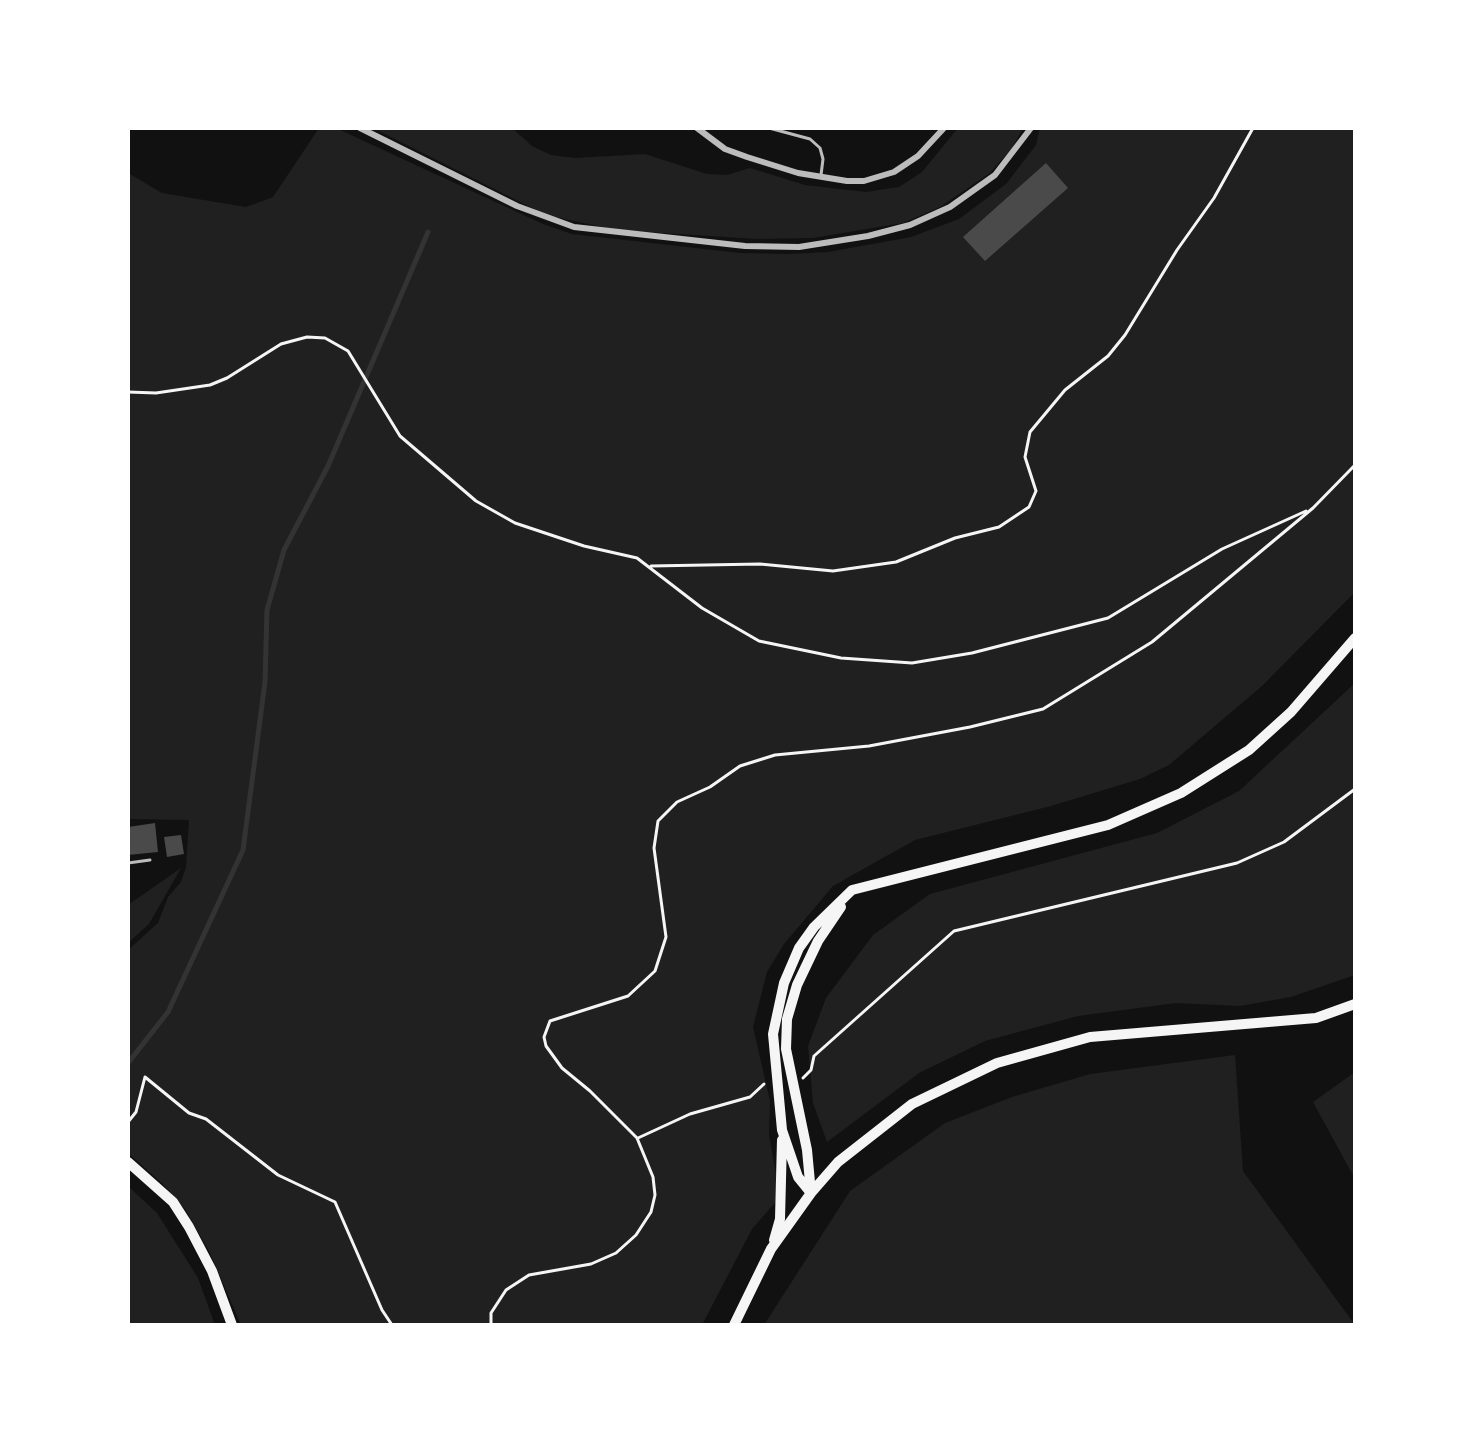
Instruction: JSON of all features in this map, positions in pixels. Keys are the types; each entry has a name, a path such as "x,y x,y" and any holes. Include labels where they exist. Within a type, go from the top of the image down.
{"main road":[{"path":"734,1325 771,1249 780,1219 782,1130 773,1034 784,983 799,948 814,927 852,890 1108,825 1181,793 1249,750 1291,712 1355,638"},
{"path":"811,1193 807,1150 786,1049 787,1019 797,985 818,941 852,890"},
{"path":"771,1249 811,1193 838,1162 912,1104 997,1063 1090,1037 1316,1018 1355,1004"},
{"path":"782,1130 798,1177 811,1193"},
{"path":"128,1162 173,1202 189,1227 212,1271 232,1325"}],"street":[{"path":"360,128 537,215 574,227 701,242 799,247 868,236 910,225 950,207 995,175 1031,128"},
{"path":"697,128 725,149 820,179 847,181 880,178 908,164 944,128"}],"lane":[{"path":"769,128 800,133 820,148 823,159 820,179"},
{"path":"128,863 150,860"}],"path":[{"path":"651,566 760,564 833,571 896,562 955,538 999,527 1029,507 1036,491 1025,457 1030,432 1065,390 1108,356 1125,335 1177,250 1214,198 1253,128"},
{"path":"128,392 156,393 210,385 227,378 281,344 307,337 325,338 348,351 400,436 476,501 515,523 584,546 637,558 702,608 759,641 841,658 912,663 972,653 1108,618 1222,549 1313,508"},
{"path":"491,1325 491,1313 506,1290 529,1275 591,1264 616,1253 636,1235 651,1212 655,1195 653,1177 637,1138 562,1068 546,1046 544,1037 550,1021 628,996 655,971 666,937 654,848 658,821 677,802 710,787 740,766 775,755 869,746 970,727 1043,709 1152,642 1313,508 1355,465"},
{"path":"792,1081 803,1078 811,1070 814,1056 954,931 1237,863 1284,842 1355,789"},
{"path":"128,1122 136,1112 145,1077 189,1113 206,1119 278,1175 335,1202 382,1310 392,1325"},
{"path":"637,1138 690,1114 750,1097 761,1084 776,1083"}],"shaded area":[{"path":"319,128 336,128 543,224 572,234 740,253 788,254 828,252 911,237 959,219 1006,184 1036,145 1040,128 1355,128 1355,592 1262,686 1169,765 1140,779 1051,806 915,840 833,886 784,944 767,972 753,1027 770,1101 769,1135 780,1197 752,1229 702,1325 241,1325 210,1253 185,1209 162,1183 128,1153 128,950 158,923 168,897 181,882 186,867 189,820 128,819 128,173 162,193 246,207 273,197"},
{"path":"373,128 512,128 532,146 551,155 575,158 645,154 707,174 727,175 750,168 805,185 866,192 899,187 922,172 958,128 1023,128 1012,148 990,173 940,207 903,223 813,238 756,239 616,230 546,215"},
{"path":"1355,683 1355,975 1291,997 1240,1006 1176,1003 1078,1016 985,1041 919,1073 827,1142 813,1103 808,1046 826,998 873,935 930,894 1157,833 1239,791"},
{"path":"181,868 149,924 128,943 128,905"},
{"path":"1235,1055 1243,1171 1355,1325 764,1325 850,1191 945,1123 1012,1097 1090,1074"},
{"path":"1355,1072 1355,1179 1313,1102"},
{"path":"128,1186 157,1213 198,1278 215,1325 128,1325"}],"building":[{"path":"1046,163 1068,188 985,261 963,237"},
{"path":"155,823 158,852 128,855 128,827"},
{"path":"181,835 184,854 167,857 164,837"}],"waterway":[{"path":"128,1063 168,1012 243,850 265,682 267,610 284,550 328,466 428,232"}]}
